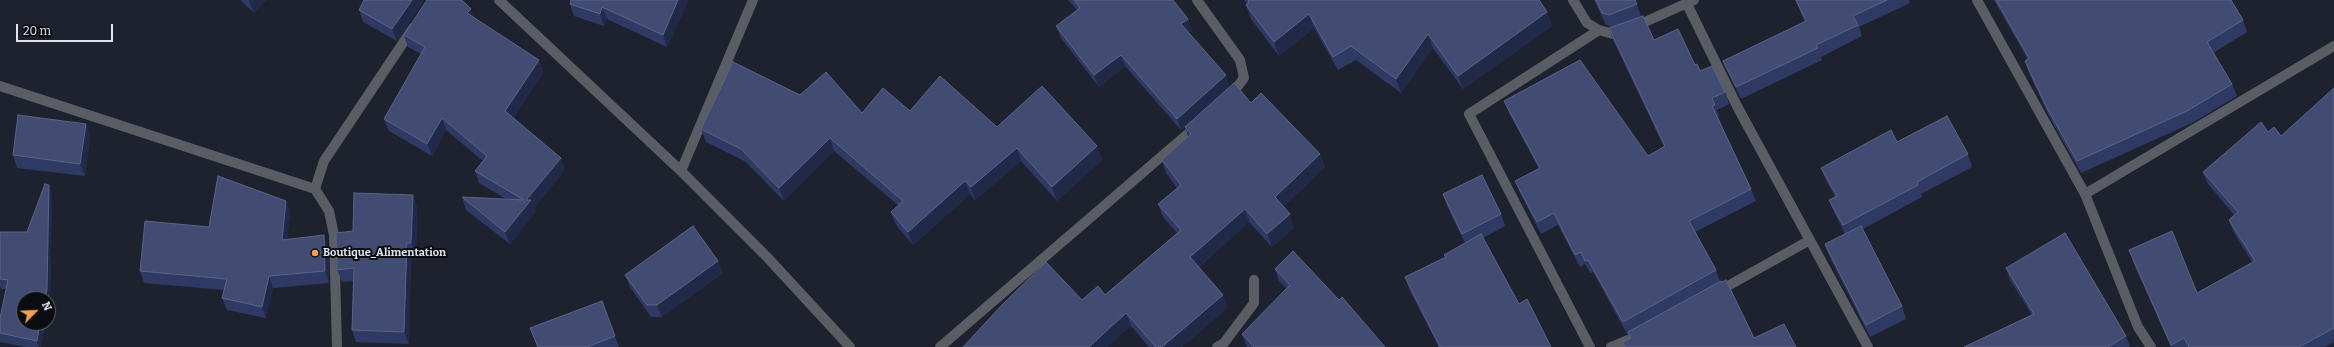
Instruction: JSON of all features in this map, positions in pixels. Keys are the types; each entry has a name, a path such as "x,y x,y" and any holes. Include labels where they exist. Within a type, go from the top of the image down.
{"street":[{"path":"499,0 681,171 767,257 850,347"},
{"path":"681,171 753,0"},
{"path":"1197,0 1240,60 1244,78 1232,95 1220,106"},
{"path":"1573,0 1587,23 1599,30 1613,34 1627,30 1690,2 1738,108 1868,347"},
{"path":"1977,0 2085,194 2138,327 2151,347"},
{"path":"315,189 324,161 419,19"},
{"path":"1590,347 1469,114 1599,30"},
{"path":"2085,194 2334,46"},
{"path":"0,86 315,189 329,211 334,235 337,347"},
{"path":"940,347 1208,116"},
{"path":"1707,297 1810,240"},
{"path":"1217,347 1224,343 1254,303 1254,280"},
{"path":"1611,347 1624,343 1645,331"}],"building":[{"path":"364,0 412,0 392,29 359,10"},
{"path":"427,0 462,0 471,9 467,13 539,60 505,111 561,158 526,200 531,200 505,232 462,197 524,200 475,171 487,156 442,118 427,144 384,119 425,47 404,35"},
{"path":"571,0 678,0 663,35 602,7 600,14 570,4"},
{"path":"1074,0 1173,0 1188,19 1181,24 1226,75 1177,119 1121,55 1094,75 1056,26 1080,8"},
{"path":"1248,0 1539,0 1547,12 1458,76 1428,34 1396,79 1351,46 1333,57 1309,14 1274,42 1246,5 1249,2"},
{"path":"1596,0 1635,0 1637,4 1609,15 1602,13"},
{"path":"1796,0 1887,0 1853,16 1858,25 1816,45 1818,48 1736,87 1723,61 1806,21"},
{"path":"1996,0 2231,0 2243,20 2207,42 2232,84 2187,111 2077,161 2046,106 2025,61 2029,58"},
{"path":"1643,16 1654,40 1678,29 1695,65 1697,64 1700,71 1712,66 1725,92 1712,98 1715,105 1712,106 1751,189 1689,221 1716,270 1623,322 1588,260 1585,261 1581,252 1575,255 1554,213 1537,222 1515,181 1540,168 1504,101 1580,60 1648,156 1665,146 1609,28"},
{"path":"733,62 800,95 826,72 862,113 883,88 910,111 940,76 997,127 1042,86 1097,146 1052,187 1017,148 971,187 965,181 908,232 891,212 903,201 830,138 779,188 741,149 701,129"},
{"path":"1234,83 1251,103 1261,93 1320,154 1275,197 1290,214 1267,234 1245,209 1190,257 1223,295 1162,347 1156,347 1126,313 1089,347 963,347 1002,305 1046,262 1082,300 1098,286 1105,295 1181,230 1158,204 1181,185 1162,160 1191,134 1185,127"},
{"path":"2334,88 2334,328 2299,347 2189,347 2184,338 2171,345 2129,250 2172,231 2197,293 2255,261 2229,220 2238,212 2203,172 2261,122 2268,132 2274,127 2281,136"},
{"path":"18,115 86,124 80,164 13,155"},
{"path":"1947,116 1968,154 1917,182 1918,185 1843,225 1829,200 1837,196 1821,168 1891,130 1897,142"},
{"path":"1482,175 1501,214 1462,234 1443,194"},
{"path":"218,176 286,201 282,240 324,235 325,271 269,276 262,307 222,298 227,279 140,271 145,221 209,227"},
{"path":"45,184 49,185 47,291 16,291 16,331 39,331 37,341 0,333 0,318 8,280 0,279 0,232 27,232"},
{"path":"354,193 413,195 411,243 407,243 404,332 352,330 354,268 337,270 336,233 353,231"},
{"path":"693,226 718,261 657,305 647,305 625,275"},
{"path":"1861,226 1902,306 1866,325 1825,244"},
{"path":"2065,233 2126,336 2108,347 1964,347 2034,314 2006,268"},
{"path":"1481,234 1519,304 1527,299 1551,347 1440,347 1405,277 1446,257 1444,255"},
{"path":"1293,251 1339,300 1342,297 1385,347 1254,347 1242,334 1290,285 1275,269"},
{"path":"1726,280 1754,338 1784,324 1796,347 1625,347 1623,342 1631,338 1628,332 1721,281"},
{"path":"602,301 615,336 587,347 538,347 530,328"}],"place":[{"name":"Boutique_Alimentation","path":"315,253"}]}
